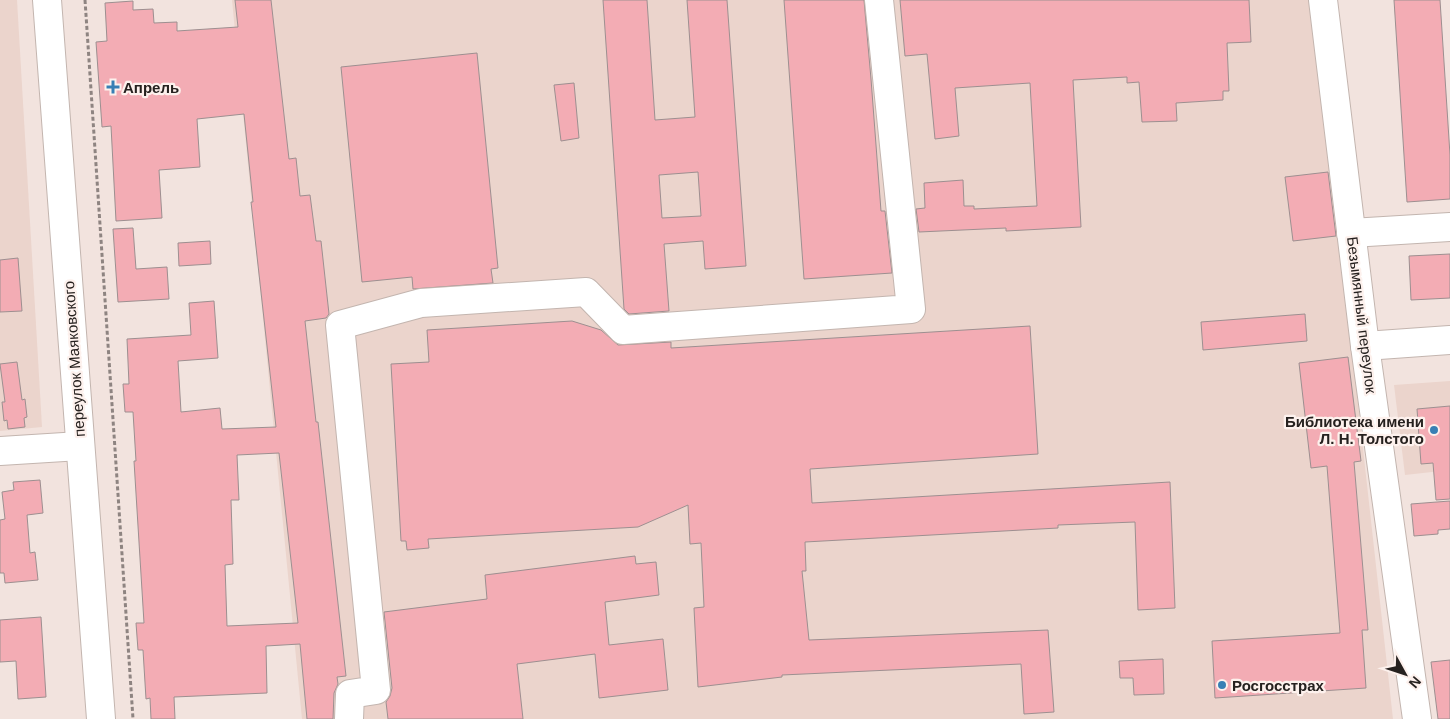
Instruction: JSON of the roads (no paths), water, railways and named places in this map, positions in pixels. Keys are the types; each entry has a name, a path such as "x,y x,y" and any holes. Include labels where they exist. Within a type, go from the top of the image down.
{"street":[{"name":"переулок Маяковского","path":"47,0 101,719"},
{"path":"349,719 350,694 376,690 340,325 421,303 586,292 623,330 911,309 879,0"},
{"name":"Безымянный переулок","path":"1323,0 1365,346 1417,719"},
{"path":"1351,234 1450,227"},
{"path":"1365,346 1450,340"},
{"path":"0,451 80,446"}],"place":[{"name":"Апрель","path":"113,87"},
{"name":"Библиотека имени Л. Н. Толстого","path":"1434,430"},
{"name":"Росгосстрах","path":"1222,685"}]}
